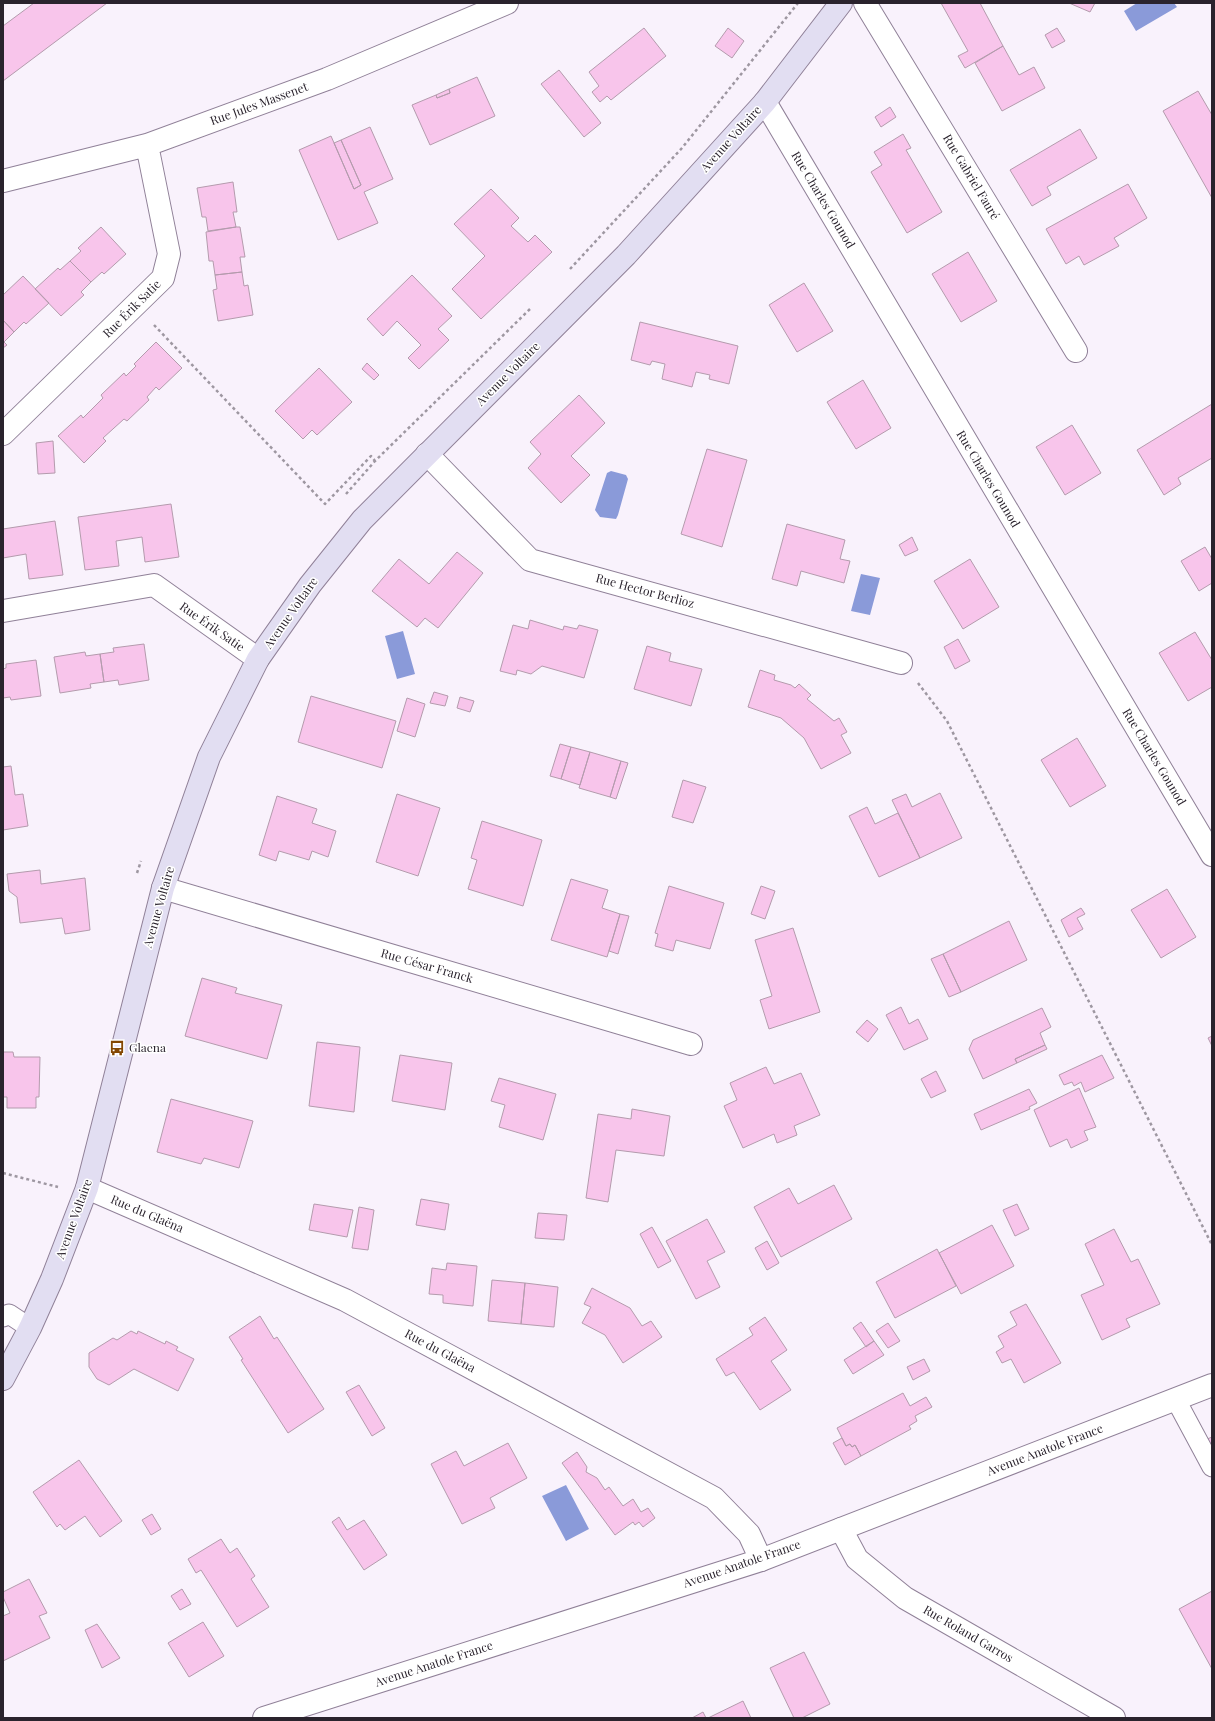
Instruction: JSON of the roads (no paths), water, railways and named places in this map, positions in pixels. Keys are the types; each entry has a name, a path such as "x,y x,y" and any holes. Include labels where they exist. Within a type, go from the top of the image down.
{"main road":[{"name":"Avenue Voltaire","path":"3,1379 30,1328 52,1278 87,1188 162,888 209,757 258,659 310,585 362,520 626,256 764,102 841,3"}],"street":[{"name":"Rue Jules Massenet","path":"3,181 147,146 327,79 507,3"},
{"name":"Rue Gabriel Fauré","path":"865,3 1076,351"},
{"name":"Rue Charles Gounod","path":"764,102 1212,855"},
{"name":"Rue Érik Satie","path":"3,434 163,278 169,254 147,146"},
{"name":"Rue Hector Berlioz","path":"427,454 530,560 901,662"},
{"name":"Rue Érik Satie","path":"3,611 154,585 258,659"},
{"name":"Rue César Franck","path":"162,888 691,1044"},
{"name":"Rue du Glaëna","path":"87,1188 345,1300 714,1498 750,1534 761,1560"},
{"name":"Avenue Anatole France","path":"264,1718 761,1560 1212,1385"},
{"name":"Rue Roland Garros","path":"841,1529 857,1558 905,1598 1114,1718"}],"lane":[{"path":"3,1317 9,1314 30,1328"},
{"path":"1176,1400 1212,1466"}],"water":[{"path":"1137,3 1174,3 1177,7 1136,31 1124,11"},
{"path":"611,471 626,475 628,479 616,519 600,517 595,510 607,473"},
{"path":"861,574 880,578 870,615 851,611"},
{"path":"403,631 415,674 397,679 385,636"},
{"path":"566,1485 589,1529 566,1541 542,1496"}],"place":[{"name":"Glaena","path":"117,1048"}]}
